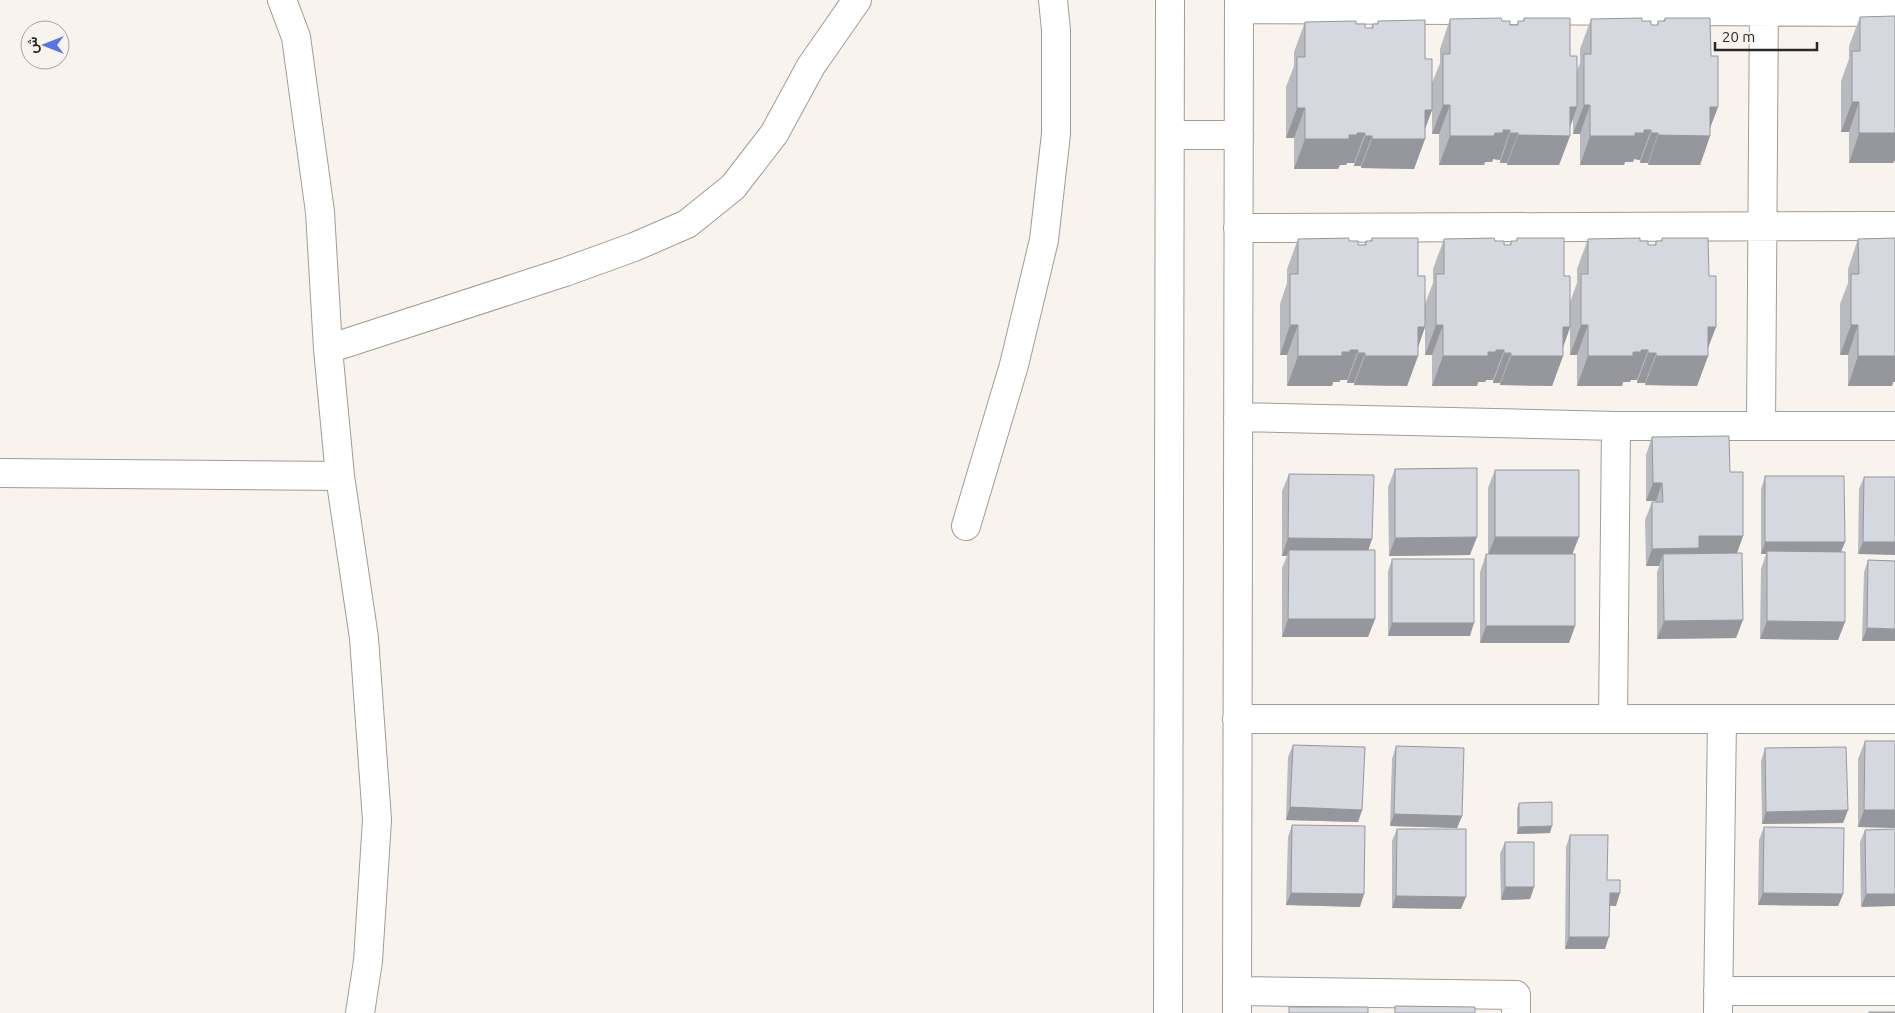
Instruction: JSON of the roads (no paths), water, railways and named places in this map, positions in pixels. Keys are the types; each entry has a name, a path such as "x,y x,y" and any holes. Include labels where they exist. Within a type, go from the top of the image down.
{"street":[{"path":"282,0 296,37 320,212 328,349 340,476 364,638 377,820 368,960 360,1013"},
{"path":"328,349 565,272 634,247 687,224 733,187 774,134 811,66 857,0"},
{"path":"966,526 1014,365 1044,240 1056,134 1056,30 1054,0"},
{"path":"1168,1013 1170,0"},
{"path":"1516,1013 1516,995 1237,1002 1239,5 1764,6 1895,12"},
{"path":"1761,426 1764,6"},
{"path":"1170,135 1239,135"},
{"path":"1238,228 1895,226"},
{"path":"1238,417 1616,426 1895,426"},
{"path":"1613,718 1616,426"},
{"path":"0,473 340,476"},
{"path":"1237,718 1895,718"},
{"path":"1722,718 1718,1002 1895,991"}]}
